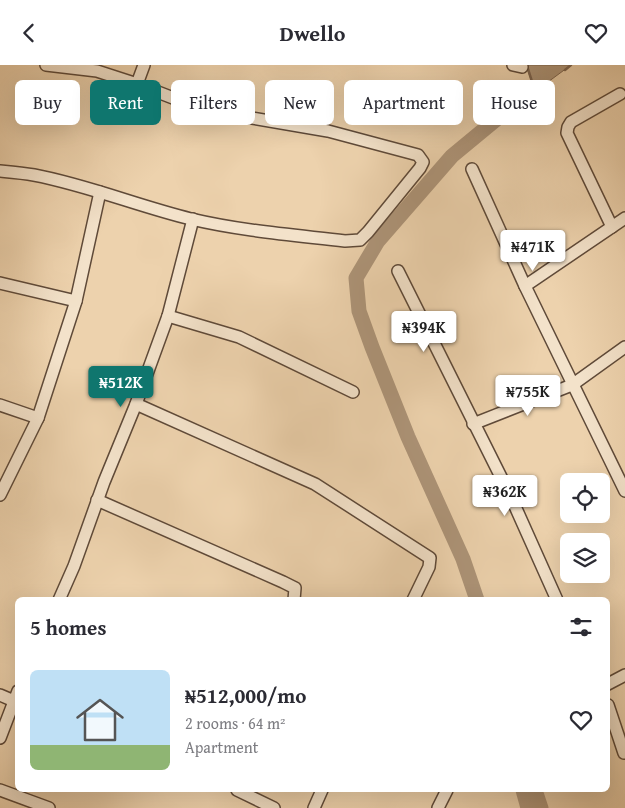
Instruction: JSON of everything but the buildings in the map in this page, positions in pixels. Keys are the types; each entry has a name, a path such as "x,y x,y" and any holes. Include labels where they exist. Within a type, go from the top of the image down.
{"street":[{"path":"46,65 97,71 125,80"},
{"path":"138,80 144,65"},
{"path":"0,171 33,175 100,191 130,203 193,219 249,230 345,241 360,240 423,163 418,155 328,131 240,116 186,103 161,93"},
{"path":"612,227 567,133 571,122 620,94"},
{"path":"472,169 572,385 625,491"},
{"path":"0,495 38,418 76,301 100,191"},
{"path":"525,286 625,218"},
{"path":"61,597 168,316 193,219"},
{"path":"398,271 510,495 556,597"},
{"path":"0,283 76,301"},
{"path":"168,316 239,337 353,392"},
{"path":"473,424 572,385 625,347"},
{"path":"136,404 315,484 430,558 429,567 414,597"},
{"path":"0,405 38,418"},
{"path":"97,500 283,582 295,588 294,597"},
{"path":"610,683 625,675"},
{"path":"0,695 15,696"},
{"path":"0,738 15,699"},
{"path":"610,711 624,753"},
{"path":"0,790 49,808"},
{"path":"241,792 274,808"},
{"path":"314,808 321,792"},
{"path":"438,808 446,792"}],"shaded area":[{"path":"526,65 571,65 551,80 531,80"}],"waterway":[{"path":"565,70 571,65"},
{"path":"528,69 531,80"},
{"path":"476,597 463,559 408,437 372,347 359,311 356,278 378,241 452,156 489,125"},
{"path":"524,792 528,808"},
{"path":"536,792 541,808"}]}
